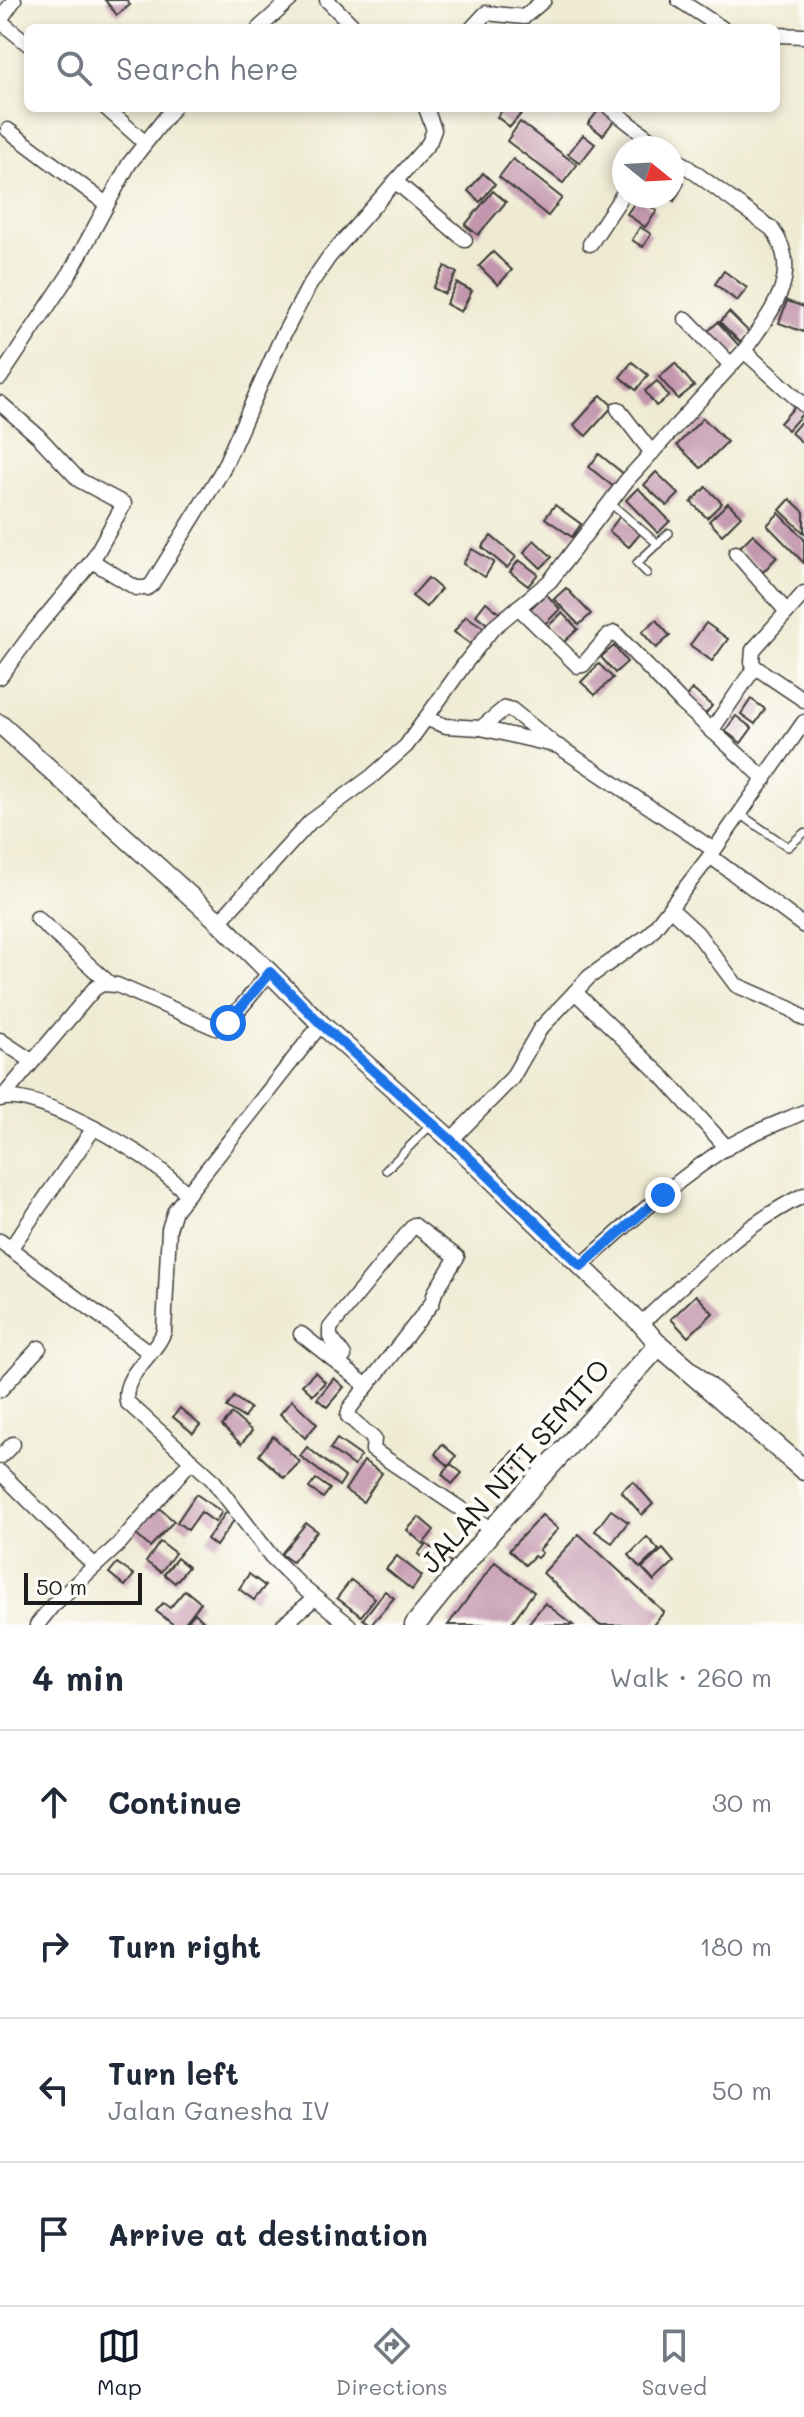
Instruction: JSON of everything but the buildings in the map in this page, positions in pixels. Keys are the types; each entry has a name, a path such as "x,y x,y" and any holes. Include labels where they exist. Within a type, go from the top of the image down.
{"main road":[{"path":"659,1345 804,1470"},
{"name":"JALAN NITI SEMITO","path":"415,1625 492,1530 659,1345"}],"street":[{"path":"14,0 0,20 24,41"},
{"path":"263,24 290,0"},
{"path":"327,0 351,24"},
{"path":"476,24 486,13 524,23 544,0"},
{"path":"679,0 716,24"},
{"path":"780,35 804,36"},
{"path":"110,112 144,142"},
{"path":"0,378 59,293 105,203 144,142 170,112"},
{"path":"92,561 136,588 147,588 152,584 222,471 279,343 309,286 329,257 432,137 433,123 428,112"},
{"path":"615,112 644,136"},
{"path":"8,130 105,203"},
{"path":"219,922 292,839 406,746 477,647 493,628 550,581 652,453 744,351 784,294 793,267 784,241 684,165"},
{"path":"396,182 465,240"},
{"path":"590,244 614,208"},
{"path":"686,319 731,365"},
{"path":"744,351 804,405"},
{"path":"0,403 38,436 79,480 125,505 92,561 42,620 0,677"},
{"path":"618,409 652,453"},
{"path":"736,553 787,612"},
{"path":"804,593 753,650 752,662 804,700"},
{"path":"518,607 578,666 583,665 608,636 615,633 711,731 765,779"},
{"path":"711,731 755,667"},
{"path":"481,728 505,708 512,710 558,746 712,853 804,926"},
{"path":"427,719 457,728 481,728 558,746"},
{"path":"451,1140 512,1078 540,1029 589,977 640,943 671,909 804,722"},
{"path":"0,724 219,922 321,1024 451,1140 659,1345"},
{"path":"671,909 697,933 736,985 803,1015"},
{"path":"37,918 109,983 216,1028 228,1023 270,972"},
{"path":"1,1099 94,989 109,983"},
{"path":"575,992 664,1078 727,1148"},
{"path":"321,1024 171,1220 166,1321 161,1341 127,1387 127,1402 224,1493 271,1556 349,1625"},
{"path":"0,1040 32,1061"},
{"path":"1,1099 26,1099 94,1128 141,1155 188,1194"},
{"path":"581,1266 631,1220 727,1148 804,1112"},
{"path":"94,1128 5,1245 150,1353"},
{"path":"641,1324 713,1255 755,1224 804,1195"},
{"path":"338,1363 344,1356 330,1337 330,1328 414,1225 457,1257 435,1292 432,1303 350,1408 348,1416 374,1439 373,1450 492,1530"},
{"path":"301,1334 367,1386"},
{"path":"0,1390 39,1348"},
{"path":"0,1457 13,1444"},
{"path":"37,1625 52,1606 118,1545 191,1461"},
{"path":"0,1472 95,1566"},
{"path":"283,1625 315,1598"}],"lane":[{"path":"610,503 658,544"},
{"path":"647,573 637,563 669,533"},
{"path":"740,814 788,847 804,833"},
{"path":"386,1170 433,1124"}],"route":[{"path":"228,1023 270,972 321,1024 451,1140 581,1266 663,1195"}]}
